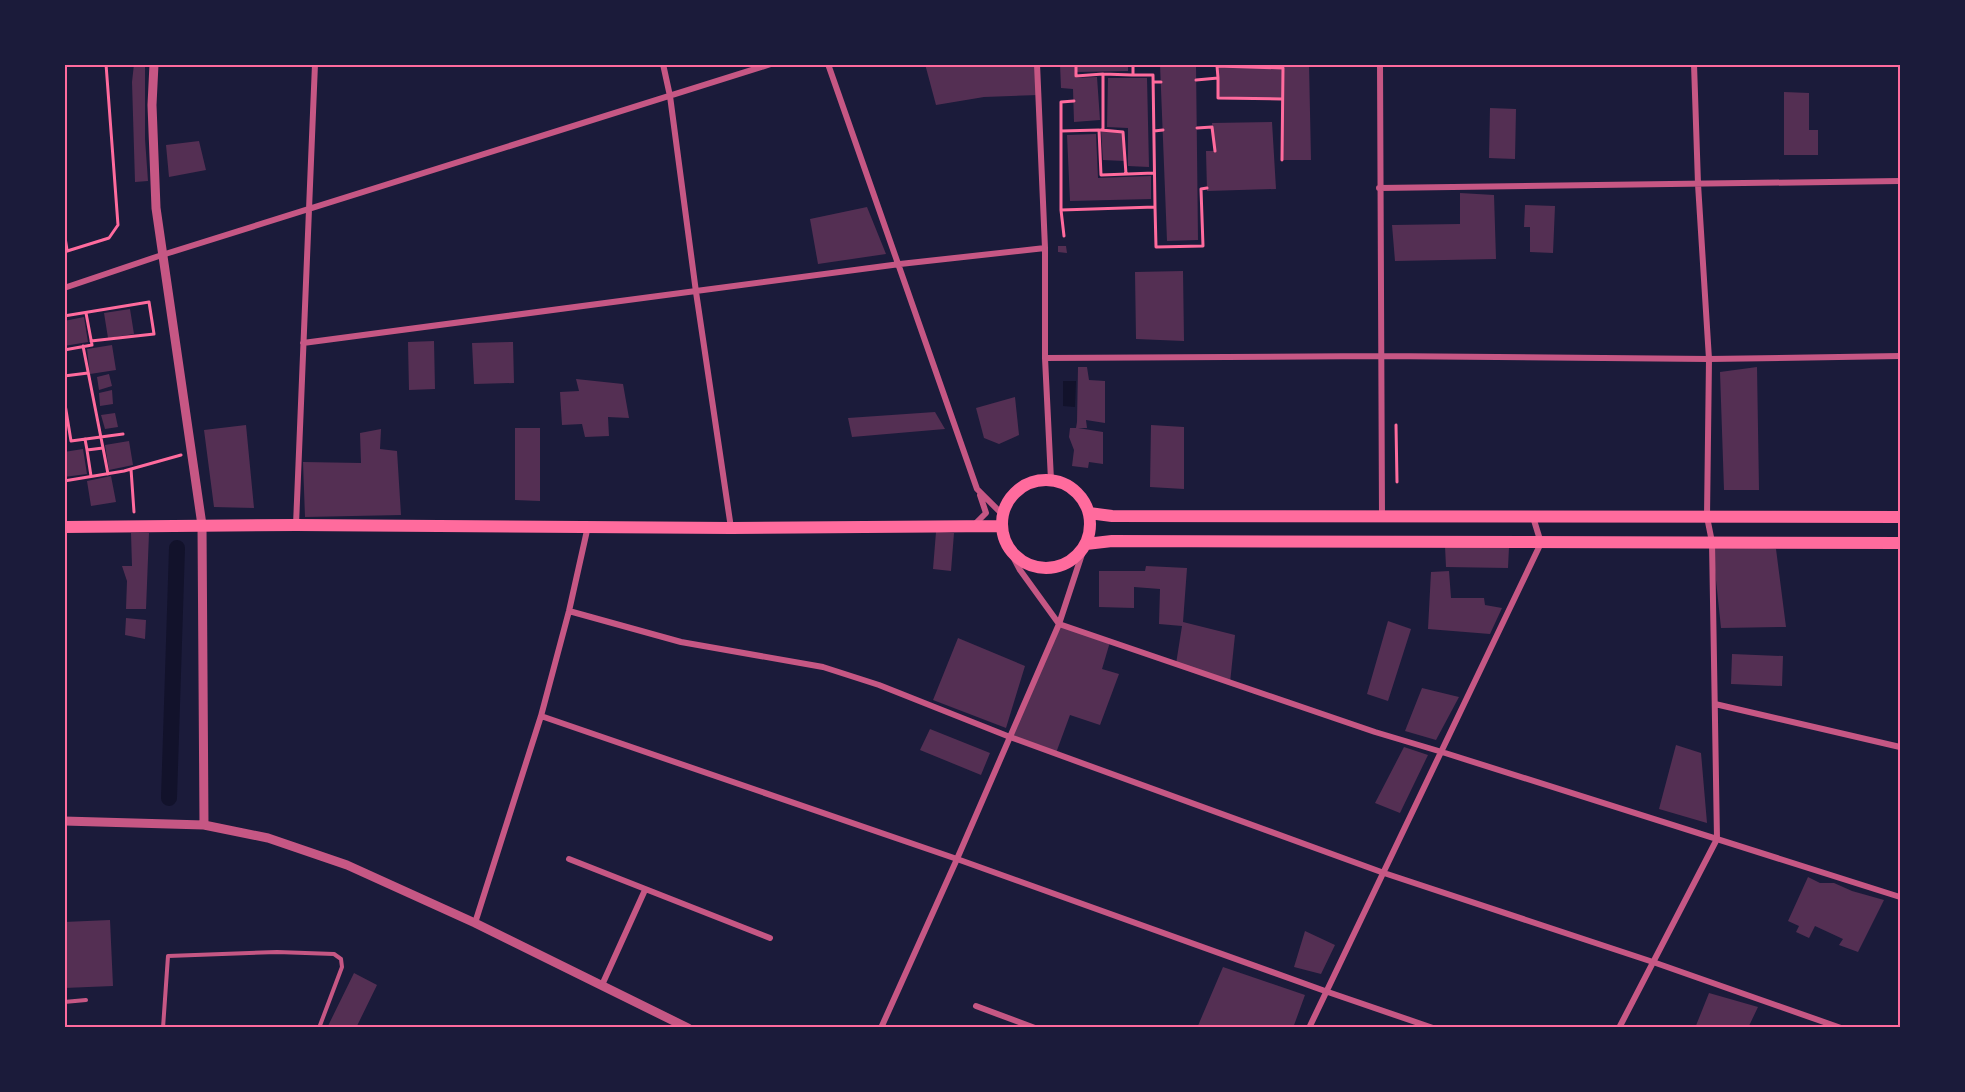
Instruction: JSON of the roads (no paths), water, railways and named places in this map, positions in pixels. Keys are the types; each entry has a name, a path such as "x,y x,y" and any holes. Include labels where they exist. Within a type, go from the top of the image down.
{"main road":[{"path":"1051,480 1068,485 1081,497 1089,513 1090,534 1085,546 1072,561 1056,568 1038,568 1021,562 1009,549 1002,536 1001,520 1015,492 1025,484 1051,480"},
{"path":"1089,513 1112,516 1900,517"},
{"path":"64,527 296,525 730,528 970,526 1001,520"},
{"path":"1085,546 1112,541 1365,540 1541,543 1900,543"}],"street":[{"path":"154,64 152,105 156,208 202,525 204,825"},
{"path":"296,525 315,64"},
{"path":"663,64 670,96 730,528"},
{"path":"64,288 162,255 771,64"},
{"path":"828,64 984,504 986,513 982,519 970,526"},
{"path":"1037,64 1045,248 1045,358 1051,480"},
{"path":"1380,64 1382,517"},
{"path":"1619,1028 1717,839 1712,542 1707,517 1709,359 1698,184 1694,64"},
{"path":"1379,188 1900,181"},
{"path":"303,343 900,264 1045,248"},
{"path":"1045,358 1380,356 1709,359 1900,356"},
{"path":"977,489 1001,520"},
{"path":"1309,1028 1541,543 1533,517"},
{"path":"475,923 542,716 588,526"},
{"path":"881,1028 1059,624 1085,546"},
{"path":"1009,549 1020,570 1059,624 1375,732 1900,897"},
{"path":"569,611 681,642 823,667 879,685 1010,736 1384,873 1653,962 1841,1028"},
{"path":"1715,704 1900,747"},
{"path":"542,716 957,858 1433,1028"},
{"path":"64,821 204,825 268,838 347,865 475,923 688,1028"},
{"path":"569,859 770,938"},
{"path":"602,985 645,890"},
{"path":"976,1006 1035,1028"}],"lane":[{"path":"163,1028 168,956 277,952 334,954 341,959 342,967 319,1028"},
{"path":"64,1002 86,1000"}],"waterway":[{"path":"169,798 177,548"}]}
